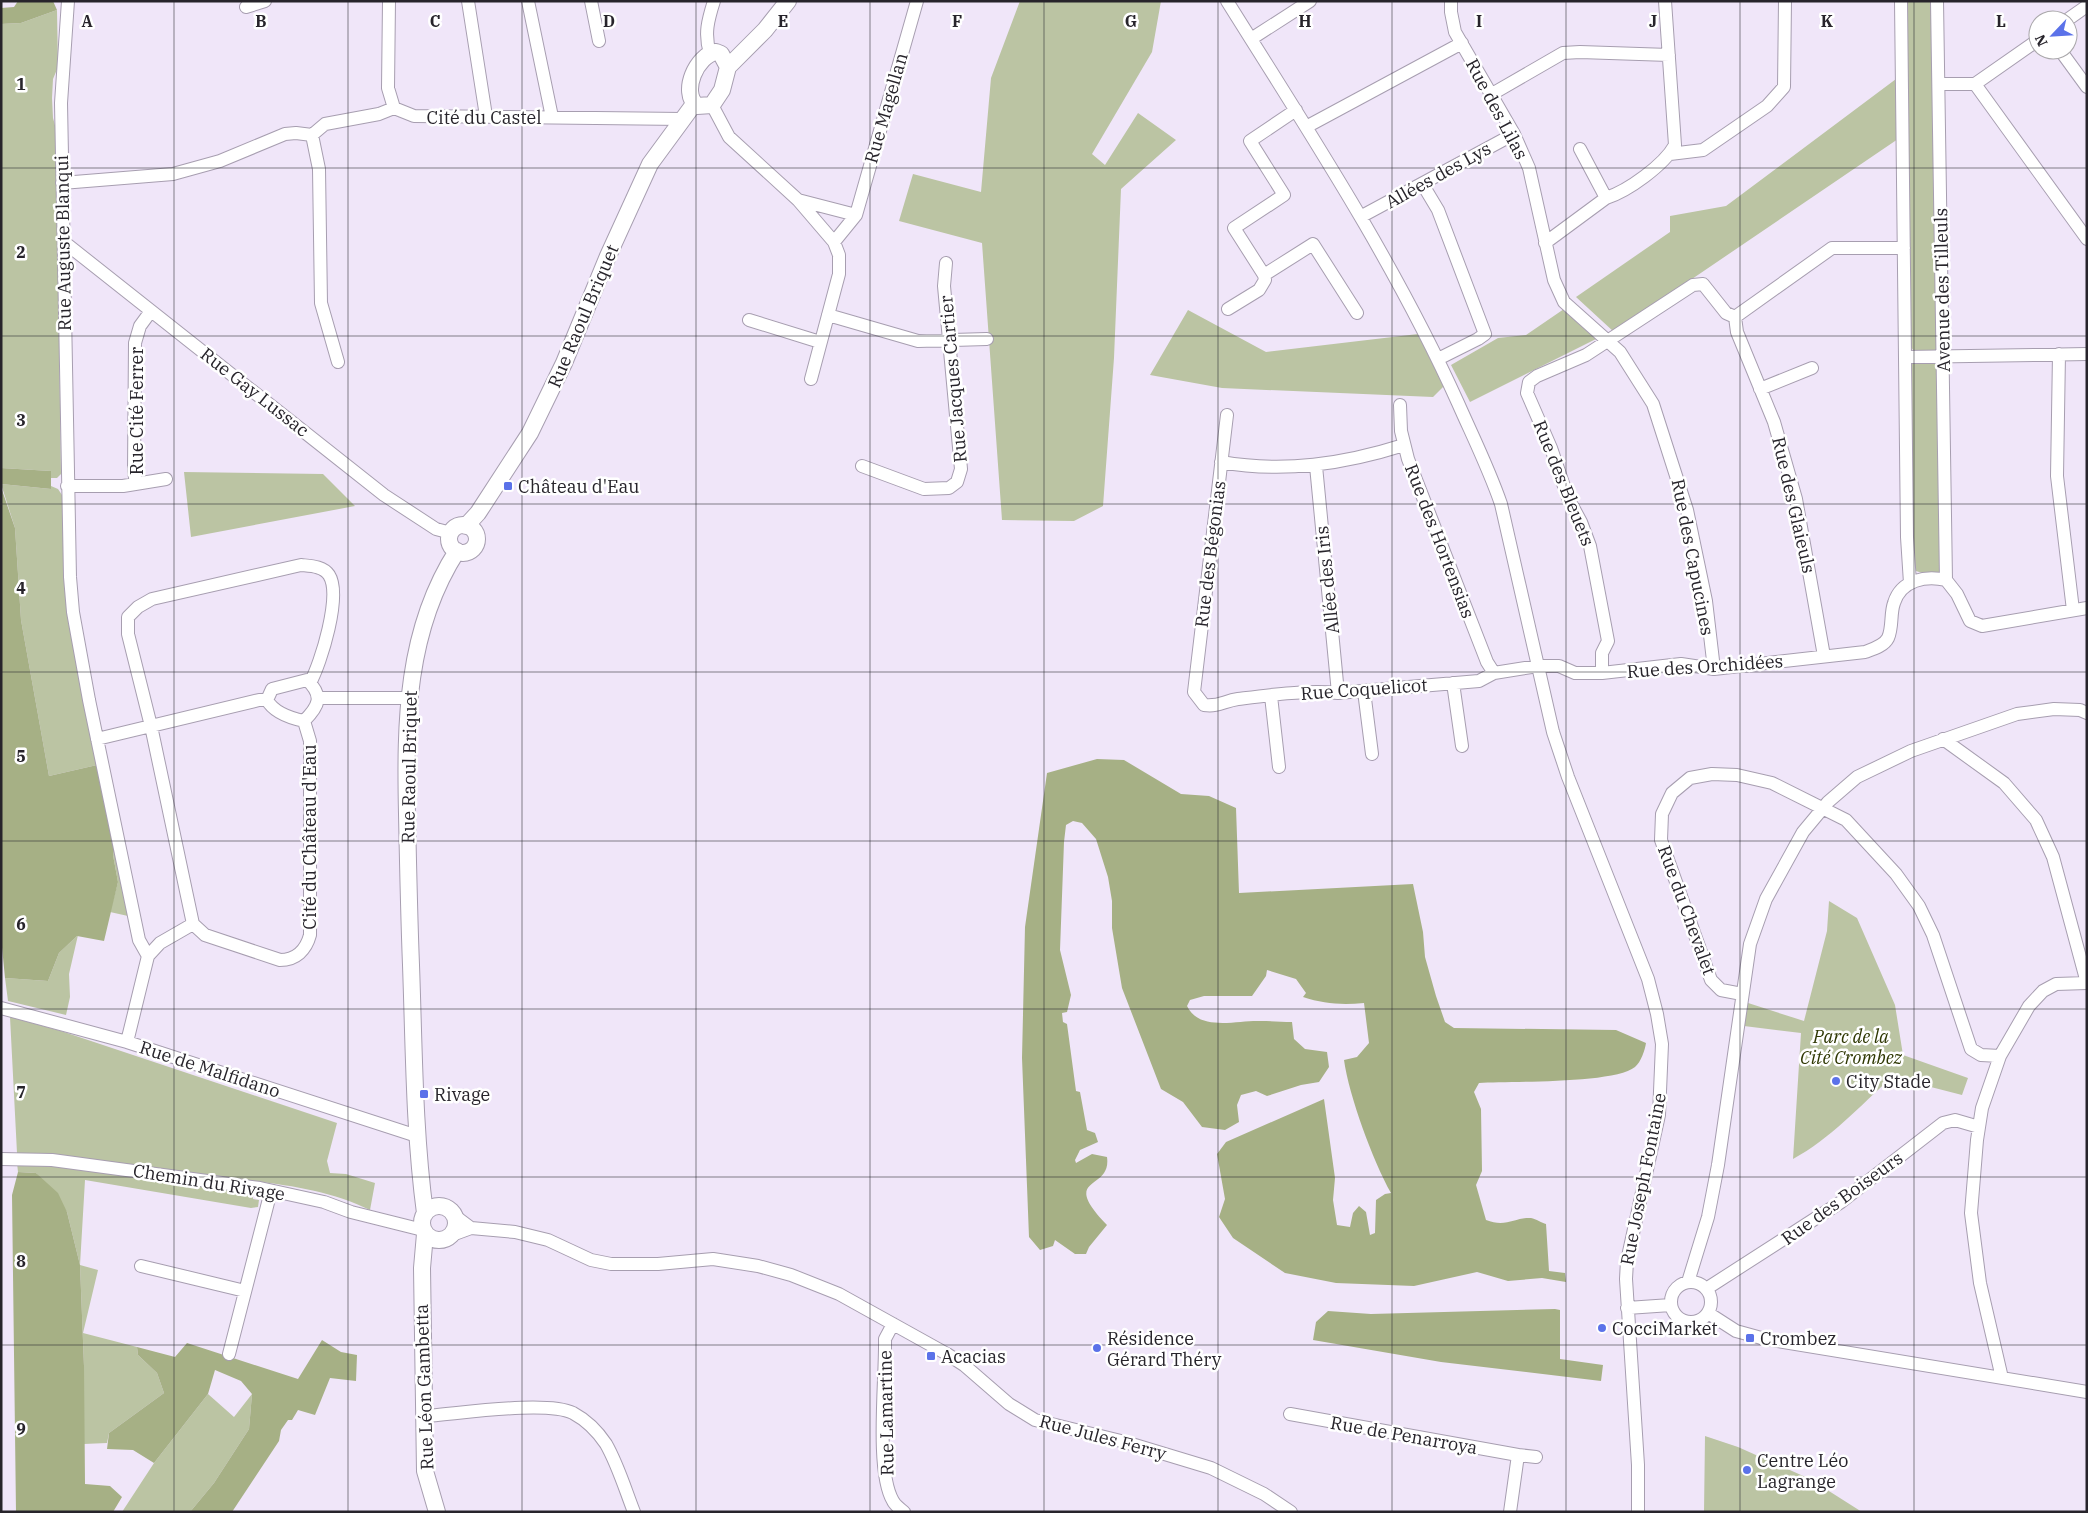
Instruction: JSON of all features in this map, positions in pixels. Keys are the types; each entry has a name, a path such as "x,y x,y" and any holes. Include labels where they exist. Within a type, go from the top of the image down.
{"main road":[{"path":"720,58 722,90 712,105 701,107 694,104 691,92 694,71 720,58 765,30 788,1"},
{"name":"Rue Raoul Briquet","path":"466,526 478,513 530,433 550,395 608,256 650,164 694,104"},
{"path":"466,526 474,530 476,543 467,552 457,551 449,541 450,533 456,527 466,526"},
{"name":"Rue Raoul Briquet","path":"409,903 406,775 409,698 418,643 429,605 457,551"},
{"name":"Rue Léon Gambetta","path":"409,903 418,1175 422,1190 425,1471 437,1512"},
{"path":"422,1190 449,1211 456,1228 422,1260"},
{"path":"448,1237 434,1240 421,1225 432,1207 449,1211"}],"street":[{"name":"Rue Auguste Blanqui","path":"68,1 61,103 67,486 73,612 139,940 148,956"},
{"path":"246,7 264,1"},
{"path":"312,135 325,124 379,114 394,108 388,88 389,1"},
{"path":"468,1 486,116"},
{"path":"528,1 552,117"},
{"path":"590,1 599,41"},
{"path":"714,1 706,28 706,39 720,58"},
{"name":"Rue Magellan","path":"856,215 917,1"},
{"name":"Rue Joseph Fontaine","path":"1227,1 1362,216 1438,359 1490,471 1501,504 1557,745 1648,979 1662,1044 1659,1115 1626,1261 1627,1308 1638,1465 1638,1512"},
{"path":"1251,39 1310,1"},
{"name":"Rue des Lilas","path":"1451,1 1455,32 1514,134 1529,168 1554,280 1564,302 1587,325"},
{"path":"1670,154 1703,150 1767,106 1784,87 1785,1"},
{"path":"1901,1 1907,537 1910,583 1935,577 1946,580 1957,594 1970,621 1982,626 2087,608"},
{"name":"Avenue des Tilleuls","path":"1937,1 1946,580"},
{"path":"1545,243 1606,198 1618,194 1670,154 1675,145 1666,6"},
{"path":"1306,127 1462,44"},
{"path":"1939,84 1975,84 2028,47"},
{"path":"1492,94 1563,54 1580,52 1669,55"},
{"path":"2067,60 2087,87"},
{"path":"1975,84 2087,239"},
{"path":"712,105 729,137 798,200 834,242 838,255 839,274 811,379"},
{"name":"Cité du Castel","path":"394,108 414,116 683,119"},
{"path":"1228,309 1263,286 1265,280 1264,275 1234,228 1284,195 1250,141 1296,110"},
{"path":"62,183 172,174 220,161 285,134 296,132 312,135"},
{"name":"Allées des Lys","path":"1362,216 1423,185 1514,134"},
{"path":"312,135 319,169 321,303 338,362"},
{"path":"1580,149 1606,198"},
{"path":"1423,185 1438,210 1485,334 1478,340 1438,359"},
{"path":"798,200 856,215 834,242"},
{"name":"Rue Gay Lussac","path":"64,242 384,495 436,529 450,533"},
{"path":"1264,275 1313,244 1357,313"},
{"path":"1608,340 1693,285 1703,284 1726,313 1735,317 1832,248 1904,248"},
{"name":"Rue Jacques Cartier","path":"862,466 924,489 949,488 957,482 961,469 944,286 946,263"},
{"name":"Rue Cité Ferrer","path":"136,484 134,471 135,343 140,326 151,311"},
{"path":"828,315 918,342 987,339"},
{"name":"Rue des Glaieuls","path":"1735,317 1737,332 1774,422 1796,499 1824,656"},
{"path":"749,320 820,342"},
{"name":"Rue des Capucines","path":"1587,325 1608,340 1620,352 1653,404 1679,481 1706,601 1714,668"},
{"name":"Rue des Bleuets","path":"1602,673 1602,653 1608,641 1590,546 1581,522 1568,498 1551,448 1527,393 1529,382 1537,376 1586,355 1608,340"},
{"path":"2059,354 2057,476 2074,610"},
{"path":"1906,357 2087,354"},
{"path":"1760,389 1812,368"},
{"name":"Rue des Hortensias","path":"1400,405 1400,431 1404,445 1483,652 1494,673"},
{"name":"Rue des Bégonias","path":"1194,692 1227,416"},
{"path":"1221,462 1243,466 1316,466 1370,456 1404,445"},
{"name":"Allée des Iris","path":"1316,466 1338,693"},
{"name":"Rue Cité Ferrer","path":"67,486 136,484 166,478"},
{"path":"127,1042 148,956 160,943 193,924 151,726 128,634 128,618 138,606 152,599 300,565 316,566 328,574 334,587 334,601 317,670 310,683"},
{"name":"Rue des Orchidées","path":"1538,666 1559,666 1575,673 1602,673 1681,664 1714,668 1865,652 1880,646 1887,639 1894,603 1900,592 1910,583"},
{"name":"Rue Coquelicot","path":"1194,692 1204,705 1216,706 1235,699 1319,691 1338,693 1479,681 1494,673 1538,666"},
{"path":"307,680 316,688 318,698 313,712 304,721 292,718 271,708 267,700 272,689 307,680"},
{"path":"1453,683 1462,746"},
{"path":"1364,691 1372,754"},
{"path":"1271,696 1279,767"},
{"path":"318,698 409,698"},
{"path":"97,738 259,700 267,700"},
{"name":"Rue du Chevalet","path":"1688,1282 1708,1217 1718,1165 1750,944 1766,899 1803,832 1824,807 1857,777 1911,751 2017,714 2054,709 2080,710 2087,713"},
{"name":"Cité du Château d'Eau","path":"193,924 205,935 280,960 288,960 299,954 308,945 310,935 310,741 304,721"},
{"path":"1943,740 2004,783 2036,820 2053,857 2087,983 2056,984 2043,991 2029,1006 2000,1056 1982,1108 1971,1213 1980,1283 2002,1378"},
{"name":"Rue du Chevalet","path":"1742,994 1721,990 1711,980 1661,840 1662,814 1672,793 1690,778 1712,774 1737,775 1772,783 1824,807"},
{"path":"1824,807 1846,820 1896,874 1919,906 1933,935 1971,1049 1980,1055 2000,1056"},
{"name":"Rue de Malfidano","path":"1,1008 127,1042 417,1136"},
{"name":"Rue des Boiseurs","path":"1706,1289 1841,1202 1943,1123 1955,1120 1979,1127"},
{"name":"Chemin du Rivage","path":"1,1159 52,1160 271,1191 324,1202 351,1212 421,1225"},
{"path":"230,1354 271,1191"},
{"path":"449,1211 471,1228"},
{"name":"Rue Jules Ferry","path":"448,1237 471,1228 516,1232 548,1240 592,1260 611,1264 658,1264 713,1259 758,1266 816,1284 893,1324 964,1365 1009,1404 1035,1420 1118,1440 1211,1468 1264,1494 1291,1512"},
{"path":"141,1266 245,1291"},
{"path":"1688,1282 1698,1283 1706,1289 1711,1300 1708,1313 1699,1320 1687,1322 1676,1316 1671,1305 1673,1292 1677,1287 1688,1282"},
{"path":"1627,1308 1671,1305"},
{"path":"1708,1313 1736,1330 1766,1339 2087,1392"},
{"name":"Rue Lamartine","path":"891,1507 883,1440 886,1339 893,1324"},
{"path":"424,1416 538,1407 549,1407 571,1412 587,1422 605,1442 616,1464 634,1512"},
{"name":"Rue de Penarroya","path":"1290,1414 1536,1457"},
{"path":"1510,1512 1518,1455"},
{"path":"891,1507 904,1512"}],"green space":[{"path":"18,1 53,1 57,10 21,23 1,24 1,8 14,7"},
{"path":"1020,1 1161,1 1152,52 1092,154 1105,165 1138,113 1176,140 1121,189 1114,358 1103,506 1074,521 1002,520 982,243 899,221 913,174 981,192 991,78"},
{"path":"1904,1 1934,1 1939,345 1935,351 1914,351 1909,345"},
{"path":"57,10 58,67 53,79 52,98 53,118 56,129 61,474 57,478 51,478 51,471 1,468 1,24 21,23"},
{"path":"1896,79 1898,139 1614,332 1576,297 1670,232 1670,216 1726,206"},
{"path":"1564,309 1596,339 1470,402 1451,365 1498,338 1526,335"},
{"path":"1188,310 1266,352 1418,334 1444,386 1433,397 1222,388 1150,375"},
{"path":"1933,359 1940,365 1942,571 1927,573 1913,569 1910,365 1913,360"},
{"path":"1,468 51,471 51,489 1,484"},
{"path":"184,472 323,474 355,506 191,537"},
{"path":"1,484 51,489 51,486 58,489 62,495 68,621 97,765 49,776 21,620 15,528"},
{"path":"1,487 15,528 21,620 49,776 97,765 115,847 113,855 118,882 104,941 77,936 59,953 48,981 5,978 1,937"},
{"path":"1097,759 1124,760 1181,794 1209,796 1236,808 1239,893 1413,884 1423,932 1425,957 1436,996 1445,1022 1454,1028 1616,1030 1646,1043 1637,1065 1624,1072 1561,1081 1479,1083 1474,1092 1481,1109 1482,1171 1476,1185 1486,1220 1505,1223 1531,1218 1546,1224 1549,1271 1565,1273 1566,1282 1542,1278 1508,1281 1477,1272 1414,1286 1336,1283 1285,1273 1233,1238 1219,1217 1225,1199 1217,1154 1226,1142 1324,1099 1335,1178 1333,1200 1337,1225 1350,1227 1353,1213 1359,1206 1366,1212 1370,1235 1375,1233 1376,1200 1385,1194 1391,1193 1363,1128 1351,1091 1344,1060 1357,1057 1369,1043 1364,1003 1333,1003 1303,997 1306,993 1296,979 1267,970 1266,976 1252,996 1204,996 1190,1000 1187,1006 1193,1014 1200,1019 1210,1022 1292,1022 1294,1039 1305,1049 1327,1052 1329,1067 1319,1082 1301,1085 1267,1096 1256,1091 1241,1095 1237,1105 1239,1122 1225,1130 1202,1127 1183,1102 1161,1089 1122,988 1112,928 1112,901 1108,877 1096,839 1082,823 1073,821 1066,825 1064,842 1060,950 1071,995 1067,1012 1062,1013 1063,1022 1067,1024 1076,1091 1080,1092 1087,1130 1095,1133 1098,1142 1080,1150 1075,1160 1076,1163 1092,1154 1107,1157 1106,1168 1102,1175 1090,1185 1087,1190 1087,1198 1093,1209 1107,1225 1089,1247 1086,1254 1075,1254 1055,1240 1053,1246 1040,1250 1029,1237 1022,1058 1025,927 1047,773"},
{"path":"115,847 128,916 110,912 118,882 113,855"},
{"name":"Parc de la Cité Crombez","path":"1829,901 1857,918 1895,1005 1903,1055 1968,1078 1962,1095 1892,1077 1820,1142 1793,1159 1801,1033 1744,1026 1745,1002 1804,1021 1827,931"},
{"path":"78,935 69,974 70,997 66,1015 8,1001 5,978 48,981 59,953"},
{"path":"10,1017 61,1031 337,1123 327,1161 330,1173 346,1174 375,1183 370,1210 331,1195 288,1186 87,1160 17,1153"},
{"path":"17,1163 86,1170 253,1194 253,1199 259,1200 258,1207 251,1208 85,1180 80,1265 67,1212 36,1173 18,1172"},
{"path":"18,1172 36,1173 58,1193 67,1212 80,1265 84,1366 85,1484 110,1486 122,1497 113,1512 16,1512 12,1195"},
{"path":"80,1265 98,1270 83,1333 137,1347 138,1355 157,1373 164,1393 109,1433 107,1443 84,1444 84,1366"},
{"path":"1560,1310 1560,1359 1603,1365 1601,1381 1441,1362 1313,1340 1316,1322 1328,1311 1371,1314"},
{"path":"322,1340 341,1352 357,1355 356,1381 330,1378 315,1415 298,1410 292,1420 288,1420 281,1430 279,1441 232,1512 190,1512 214,1483 249,1429 252,1394 241,1381 215,1370 208,1394 154,1463 133,1450 107,1449 109,1433 164,1393 157,1373 138,1355 137,1347 175,1357 187,1343 298,1379"},
{"path":"208,1394 234,1417 252,1394 249,1429 214,1483 190,1512 122,1512 154,1463"},
{"name":"Centre Léo Lagrange","path":"1705,1436 1738,1447 1810,1479 1862,1512 1704,1512"}],"place":[{"name":"Château d'Eau","path":"508,486"},
{"name":"City Stade","path":"1836,1081"},
{"name":"Rivage","path":"424,1094"},
{"name":"CocciMarket","path":"1602,1328"},
{"name":"Crombez","path":"1750,1338"},
{"name":"Résidence Gérard Théry","path":"1097,1348"},
{"name":"Acacias","path":"931,1356"},
{"name":"Centre Léo Lagrange","path":"1747,1470"}]}
